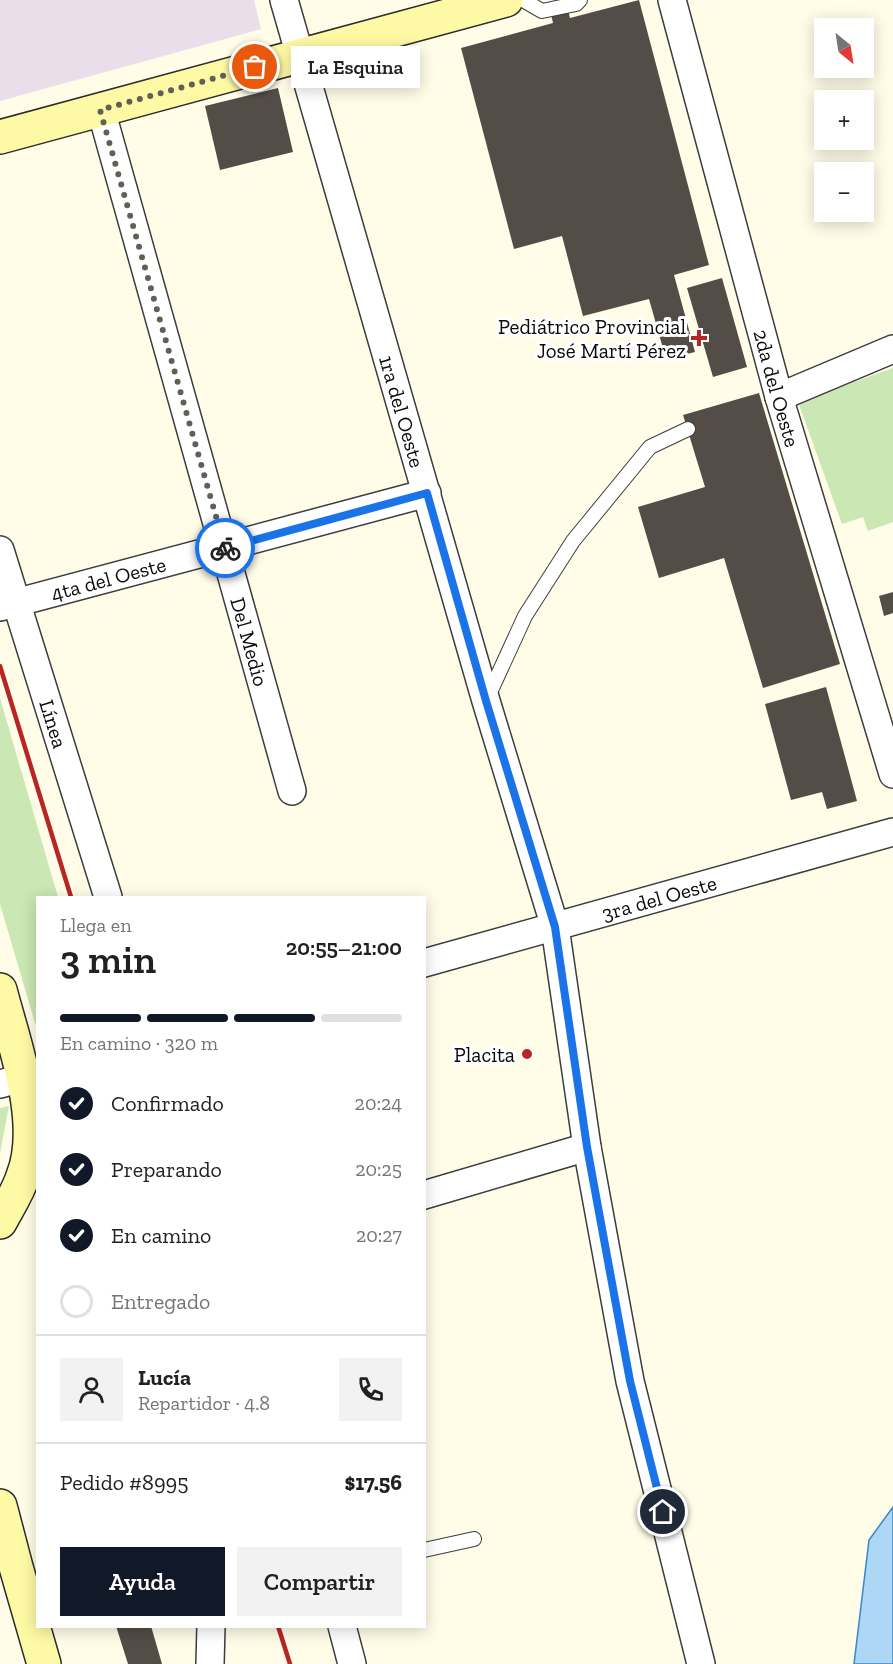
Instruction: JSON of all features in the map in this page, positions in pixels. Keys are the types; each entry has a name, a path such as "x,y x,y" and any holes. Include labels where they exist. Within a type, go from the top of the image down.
{"street":[{"name":"1ra del Oeste","path":"284,0 486,701 555,927 587,1147 630,1381 701,1664"},
{"path":"0,136 506,0"},
{"name":"2da del Oeste","path":"672,0 779,397 893,774"},
{"name":"Del Medio","path":"100,110 292,791"},
{"path":"779,397 893,349"},
{"name":"4ta del Oeste","path":"8,604 427,493"},
{"name":"Línea","path":"0,550 8,604 108,896"},
{"name":"3ra del Oeste","path":"426,962 893,832"},
{"path":"0,990 31,1133 24,1175 0,1222"},
{"path":"426,1193 587,1147"},
{"path":"0,1506 8,1570 44,1664"},
{"path":"210,1664 211,1628"},
{"path":"343,1628 352,1664"}],"lane":[{"path":"523,0 542,11 576,4 580,0"},
{"path":"486,701 525,616 573,541 650,447 688,429"},
{"path":"426,1550 474,1539"}],"shaded area":[{"path":"0,0 254,0 261,29 0,101"}],"green space":[{"path":"893,368 893,522 868,531 863,517 842,524 798,402"},
{"path":"0,698 58,896 36,896 36,1024 0,904"},
{"path":"9,1106 0,1153 0,1108"}],"water":[{"path":"893,1507 893,1664 854,1664 869,1540"}],"building":[{"path":"639,0 709,265 674,275 695,352 666,359 649,299 583,316 562,236 514,249 461,48 553,23 549,5 566,1 570,18"},
{"path":"278,88 293,152 220,170 205,106"},
{"path":"722,278 747,367 713,377 687,288"},
{"path":"759,393 840,664 763,688 724,558 659,578 638,507 705,487 683,415"},
{"path":"893,592 893,613 884,616 879,596"},
{"path":"826,687 857,801 827,809 822,792 791,800 765,704"},
{"path":"117,1628 152,1628 162,1664 128,1664"}],"railway":[{"path":"0,666 71,896"},
{"path":"279,1628 290,1664"}],"way so far":[{"path":"225,548 100,110 255,67"}],"place":[{"name":"La Esquina","path":"255,67"},
{"name":"Pediátrico Provincial José Martí Pérez","path":"699,338"},
{"name":"Placita","path":"527,1054"}],"route":[{"path":"225,548 427,493 486,701 555,927 587,1147 630,1381 663,1512"}]}
